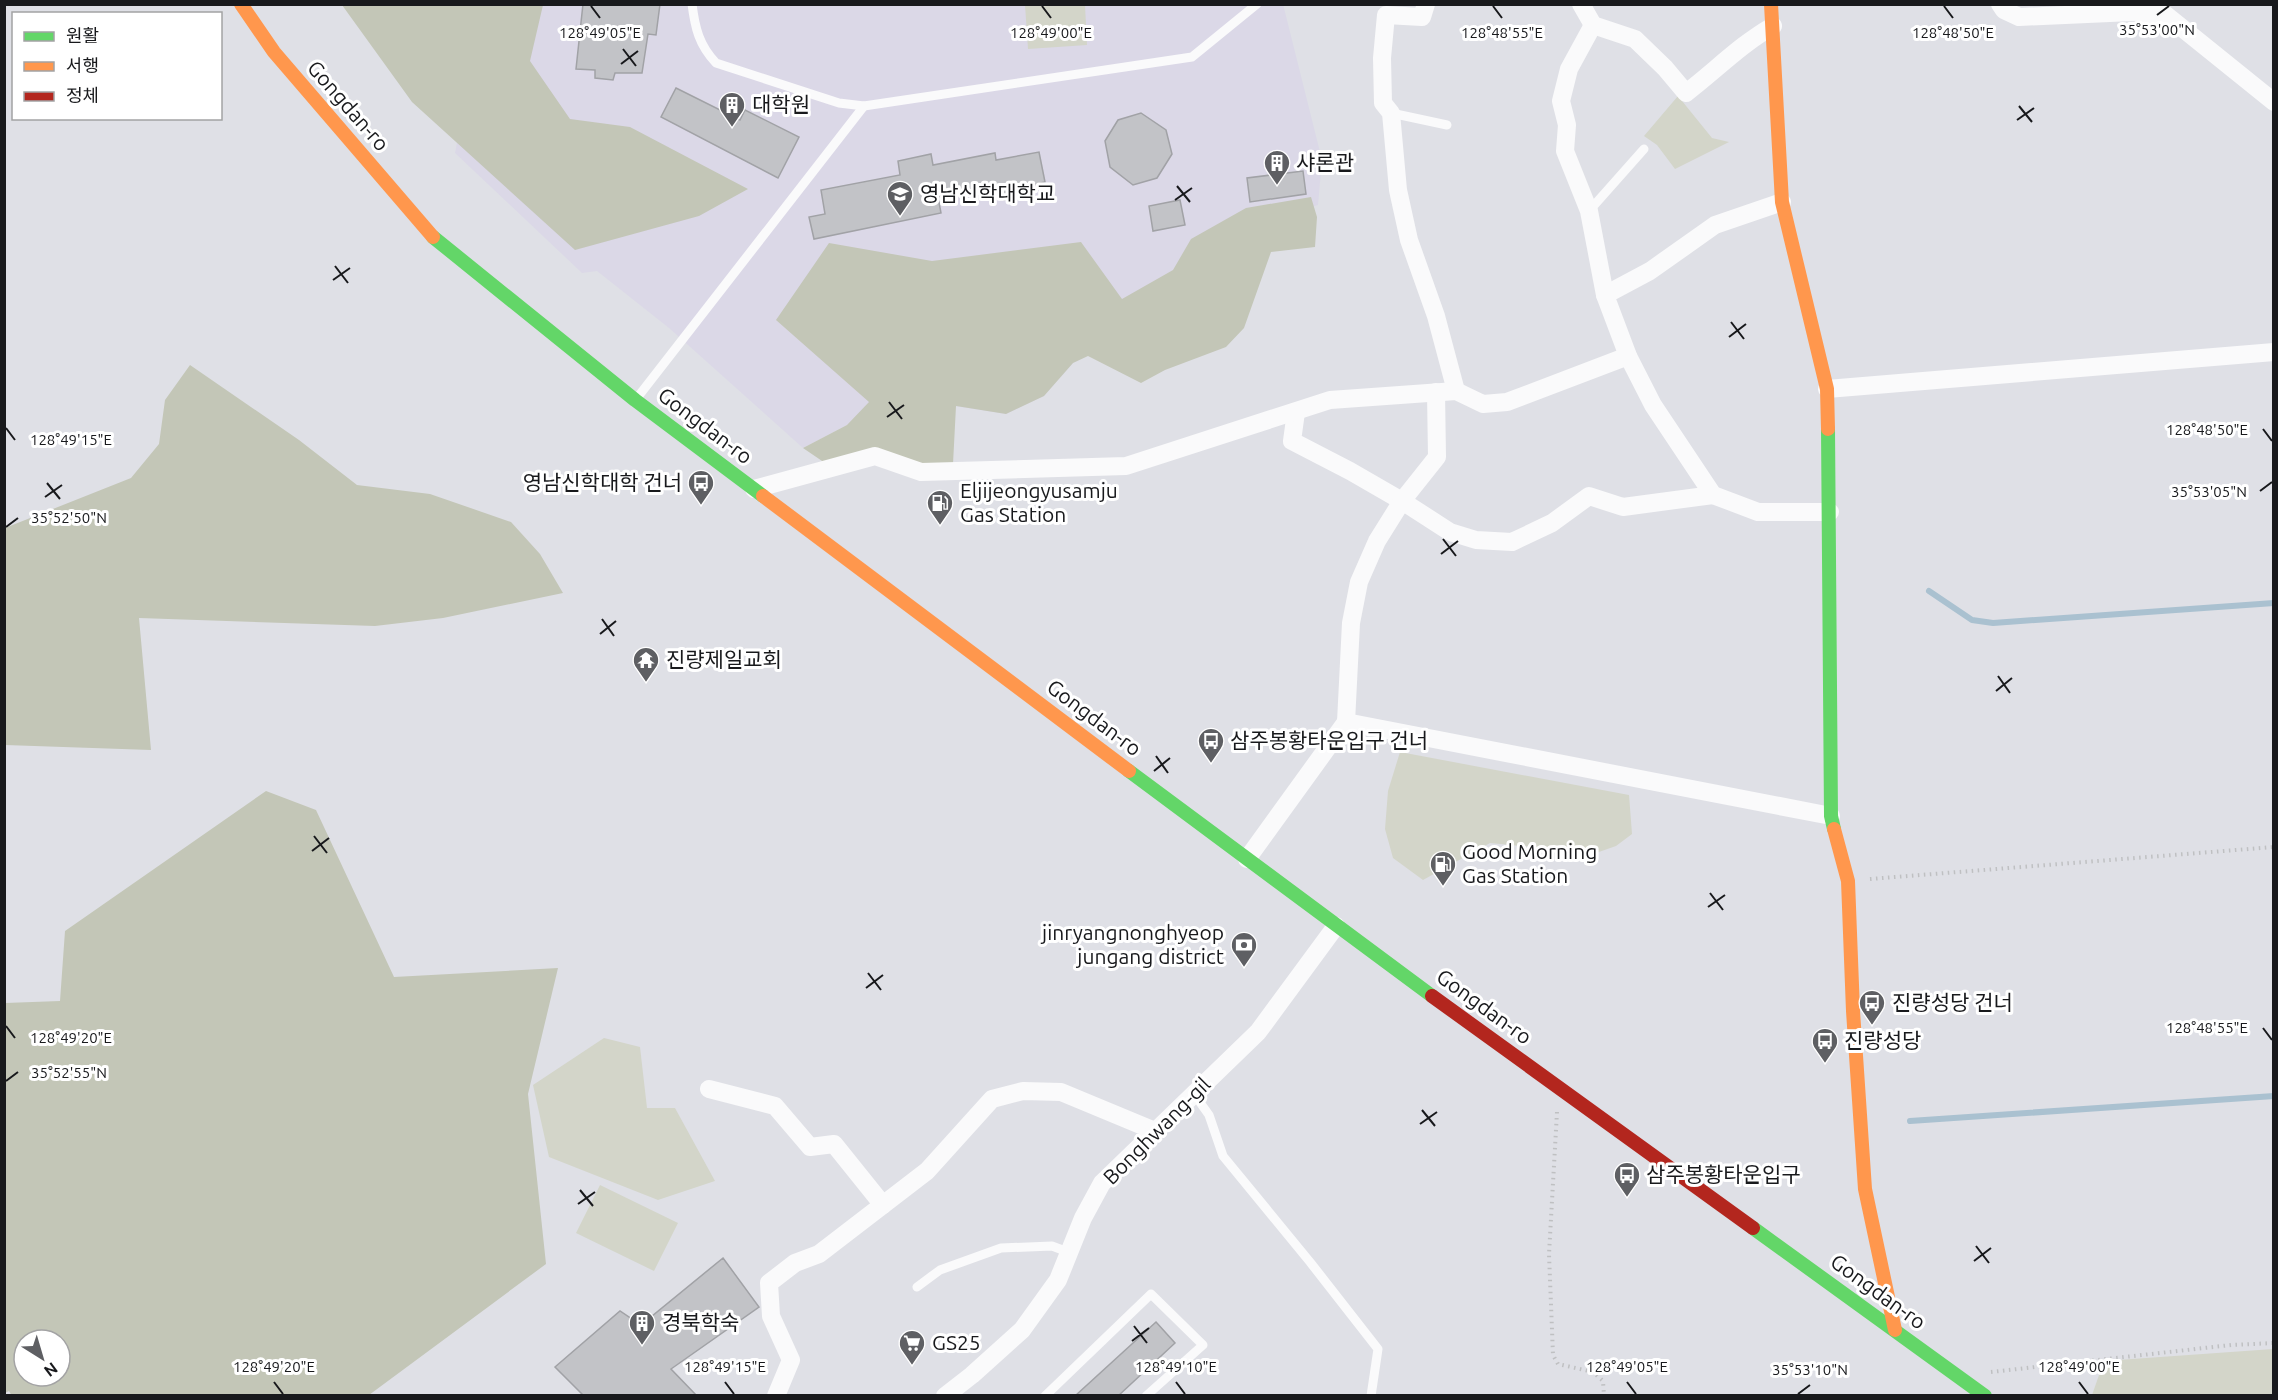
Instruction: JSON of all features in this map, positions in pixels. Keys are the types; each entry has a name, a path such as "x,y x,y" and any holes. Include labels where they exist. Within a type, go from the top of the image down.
{"street":[{"name":"Gongdan-ro","path":"241,4 274,52 434,237 635,400 1336,926 1985,1395"},
{"path":"1426,4 1422,17 1386,15 1382,58 1383,103 1391,113 1398,190 1409,240 1436,316 1456,391"},
{"path":"1581,4 1593,25 1635,39 1665,68 1686,93 1728,60 1750,39 1773,26"},
{"path":"1771,4 1782,202 1827,389 1830,512 1831,816 1848,881 1853,1011 1865,1189 1895,1330"},
{"path":"2000,4 2004,10 2019,17 2132,12 2166,15 2274,102"},
{"path":"1593,25 1569,69 1561,101 1566,126 1564,151 1589,211 1605,295 1628,356 1653,405 1713,495"},
{"path":"1605,295 1650,271 1715,225 1782,202"},
{"path":"1827,389 2274,352"},
{"path":"754,489 875,456 921,472 1126,466 1330,400 1456,391 1483,404 1507,402 1628,356"},
{"path":"1247,859 1346,722 1351,623 1359,582 1377,541 1402,501 1437,457 1436,392"},
{"path":"1296,412 1292,441 1350,471 1450,532 1476,540 1512,542 1552,523 1589,496 1623,507 1713,495 1758,512 1830,512"},
{"path":"1346,722 1831,816"},
{"name":"Bonghwang-gil","path":"945,1395 972,1375 1022,1330 1058,1280 1068,1252 1102,1183 1258,1032 1336,926"},
{"path":"708,1089 775,1106 810,1147 834,1144 883,1205"},
{"path":"776,1395 791,1360 771,1316 769,1283 795,1263 819,1254 927,1171 992,1099 1023,1091 1062,1092 1155,1131"}],"lane":[{"path":"692,4 696,32 704,51 716,63 839,103 864,106 1192,57 1257,4"},
{"path":"635,400 864,106"},
{"path":"1391,113 1447,125"},
{"path":"1589,211 1644,148"},
{"path":"1194,1095 1209,1115 1223,1156 1378,1348 1371,1395"},
{"path":"917,1287 940,1269 1001,1248 1052,1246 1068,1252"},
{"path":"1045,1395 1151,1294 1203,1345 1146,1395"}],"path":[{"path":"1872,878 2274,847"},
{"path":"1559,1086 1549,1254 1553,1355 1558,1364 1593,1372 1603,1381 1604,1395"},
{"path":"1990,1372 2274,1343"}],"shaded area":[{"name":"영남신학대학교","path":"1283,4 1322,160 1318,205 1237,229 1225,281 1073,363 1044,396 1006,414 955,406 847,425 803,448 669,328 597,271 582,273 455,153 484,5"},
{"path":"1025,5 1085,5 1087,45 1028,49"},
{"path":"1678,96 1712,138 1729,142 1675,169 1657,145 1644,136"},
{"path":"1400,752 1629,795 1632,834 1616,846 1596,853 1490,843 1423,880 1393,858 1385,829 1388,791"},
{"path":"604,1038 640,1047 647,1108 675,1108 715,1181 658,1200 549,1157 533,1085"},
{"path":"600,1185 678,1223 654,1271 576,1233"},
{"path":"2273,1349 2273,1395 2092,1395 2104,1361"}],"green space":[{"path":"342,5 543,5 530,61 570,119 630,127 748,189 699,216 575,250 412,102"},
{"path":"1311,197 1317,217 1315,247 1271,252 1244,328 1226,347 1165,370 1141,383 1088,356 1073,363 1044,396 1006,414 956,406 953,464 825,463 803,448 847,425 869,402 776,320 829,243 932,261 1081,242 1122,299 1173,270 1191,239 1246,208"},
{"path":"190,365 299,440 357,485 430,494 511,522 540,554 563,593 443,618 375,626 139,618 151,750 5,745 5,528 131,478 159,444 165,400"},
{"path":"266,791 316,810 394,977 558,968 528,1094 546,1264 369,1395 12,1396 9,1391 5,1393 5,1003 60,1001 65,931"}],"building":[{"path":"583,4 660,4 656,35 648,34 642,73 615,73 613,80 595,78 595,70 576,69"},
{"name":"대학원","path":"676,88 740,120 745,110 799,137 778,178 661,117"},
{"path":"1141,113 1166,130 1172,154 1157,178 1133,185 1110,167 1105,141 1118,120"},
{"path":"1039,152 1045,182 1016,188 1018,198 1004,200 1001,184 938,197 941,213 814,239 809,217 825,214 821,190 900,175 898,161 931,154 933,165 995,153 996,160"},
{"name":"샤론관","path":"1303,171 1306,194 1250,202 1247,178"},
{"path":"1180,200 1185,225 1153,231 1149,206"},
{"name":"경북학숙","path":"723,1258 759,1307 671,1369 697,1396 584,1396 555,1367 620,1311 641,1325"},
{"path":"1156,1322 1175,1343 1118,1396 1075,1396"}],"waterway":[{"path":"1929,591 1972,620 1993,623 2274,603"},
{"path":"1910,1121 2274,1096"}],"traffic: fast":[{"path":"433,237 635,400 763,496"},
{"path":"1828,429 1831,816 1834,829"},
{"path":"1129,771 1432,996"},
{"path":"1753,1228 1985,1396"}],"traffic: slow":[{"path":"241,4 274,52 433,237"},
{"path":"1771,4 1782,202 1827,389 1828,429"},
{"path":"763,496 1129,771"},
{"path":"1834,829 1848,881 1853,1011 1865,1189 1895,1330"}],"traffic: jam":[{"path":"1432,996 1753,1228"}],"place":[{"name":"대학원","path":"732,128"},
{"name":"샤론관","path":"1277,186"},
{"name":"영남신학대학교","path":"900,217"},
{"name":"영남신학대학 건너","path":"701,506"},
{"name":"Eljijeongyusamju Gas Station","path":"940,526"},
{"name":"진량제일교회","path":"646,683"},
{"name":"삼주봉황타운입구 건너","path":"1211,764"},
{"name":"Good Morning Gas Station","path":"1443,887"},
{"name":"jinryangnonghyeop jungang district","path":"1244,968"},
{"name":"진량성당 건너","path":"1872,1026"},
{"name":"진량성당","path":"1825,1064"},
{"name":"삼주봉황타운입구","path":"1627,1198"},
{"name":"경북학숙","path":"642,1346"},
{"name":"GS25","path":"912,1366"}]}
